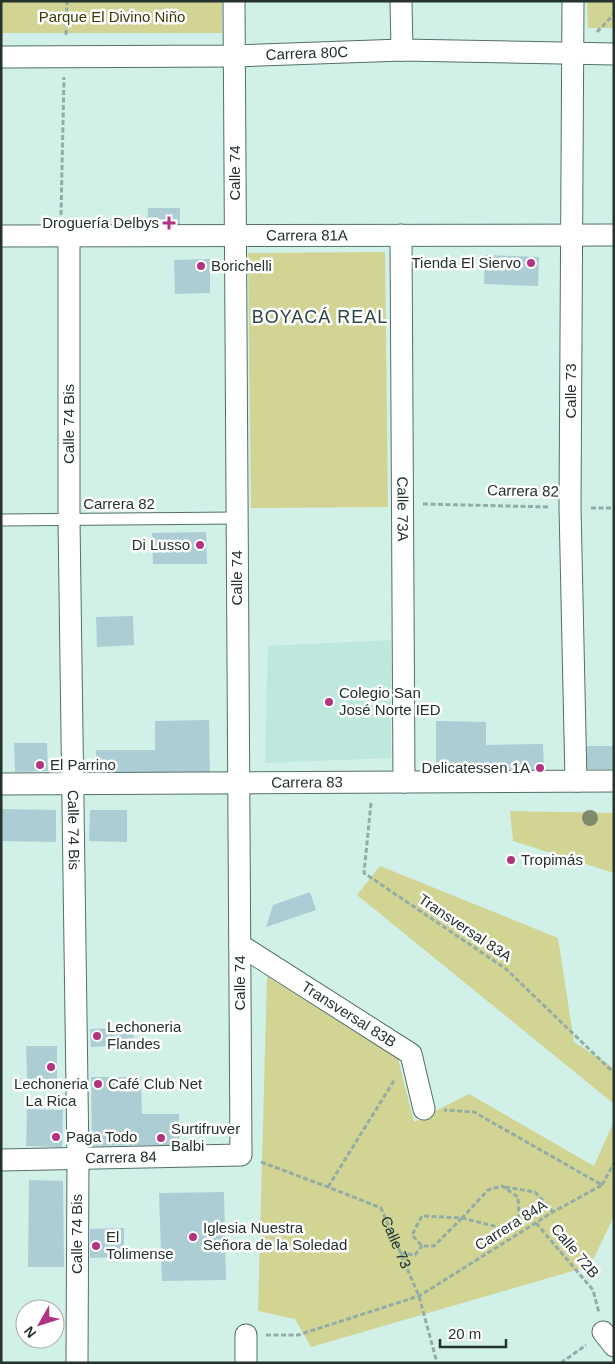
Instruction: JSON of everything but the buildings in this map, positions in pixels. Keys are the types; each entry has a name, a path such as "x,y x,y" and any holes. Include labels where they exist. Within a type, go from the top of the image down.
{"street":[{"name":"Calle 74","path":"234,1 242,1155"},
{"path":"402,1 402,50"},
{"name":"Calle 73","path":"572,1 570,507 576,781"},
{"name":"Carrera 80C","path":"1,57 235,56 402,50 614,54"},
{"name":"Carrera 81A","path":"1,236 614,234"},
{"name":"Calle 73A","path":"401,235 404,782"},
{"name":"Calle 74 Bis","path":"65,236 78,1159 77,1363"},
{"name":"Carrera 83","path":"1,784 614,781"},
{"name":"Transversal 83B","path":"240,944 410,1054 424,1109"},
{"name":"Carrera 84","path":"1,1160 242,1155"},
{"path":"246,1335 246,1363"}],"lane":[{"name":"Carrera 82","path":"1,520 237,518"}],"path":[{"path":"65,236 65,57 67,1"},
{"name":"Carrera 82","path":"402,504 614,508"},
{"name":"Transversal 83A","path":"373,782 364,873 506,969 614,1073"},
{"path":"328,1187 410,1054"},
{"path":"424,1109 474,1112 602,1185 614,1164"},
{"name":"Calle 73","path":"242,1155 381,1208 419,1296 437,1363"},
{"name":"Carrera 84A","path":"246,1335 298,1335 419,1296 536,1222 602,1185"},
{"path":"502,1186 518,1197 519,1216 502,1228 462,1218 422,1216 412,1235 422,1246 434,1246 462,1218 488,1190 502,1186 535,1192 553,1212"},
{"name":"Calle 72B","path":"536,1222 593,1290 609,1339 562,1363"},
{"path":"400,1253 415,1254 422,1246"}],"shaded area":[{"name":"Colegio San José Norte IED","path":"391,640 391,758 265,763 268,646"}],"green space":[{"name":"Parque El Divino Niño","path":"1,1 222,1 222,33 1,33"},
{"path":"587,1 614,1 614,28 588,28"},
{"path":"385,252 388,507 251,508 248,253"},
{"path":"510,811 614,813 614,873 513,841"},
{"path":"380,866 558,938 574,1042 614,1068 614,1104 357,895"},
{"path":"267,976 398,1059 414,1122 469,1094 594,1166 614,1121 614,1216 590,1266 311,1347 295,1319 258,1311"}],"place":[{"name":"Droguería Delbys","path":"169,223"},
{"name":"Tienda El Siervo","path":"531,263"},
{"name":"Borichelli","path":"201,266"},
{"name":"Di Lusso","path":"200,545"},
{"name":"Colegio San José Norte IED","path":"329,702"},
{"name":"El Parrino","path":"40,765"},
{"name":"Delicatessen 1A","path":"540,768"},
{"name":"Tropimás","path":"511,860"},
{"name":"Lechoneria Flandes","path":"97,1036"},
{"name":"Lechoneria La Rica","path":"51,1067"},
{"name":"Café Club Net","path":"98,1084"},
{"name":"Paga Todo","path":"56,1137"},
{"name":"Surtifruver Balbi","path":"161,1138"},
{"name":"Iglesia Nuestra Señora de la Soledad","path":"193,1237"},
{"name":"El Tolimense","path":"96,1246"}],"district":[{"name":"BOYACÁ REAL","path":"320,317"}]}
